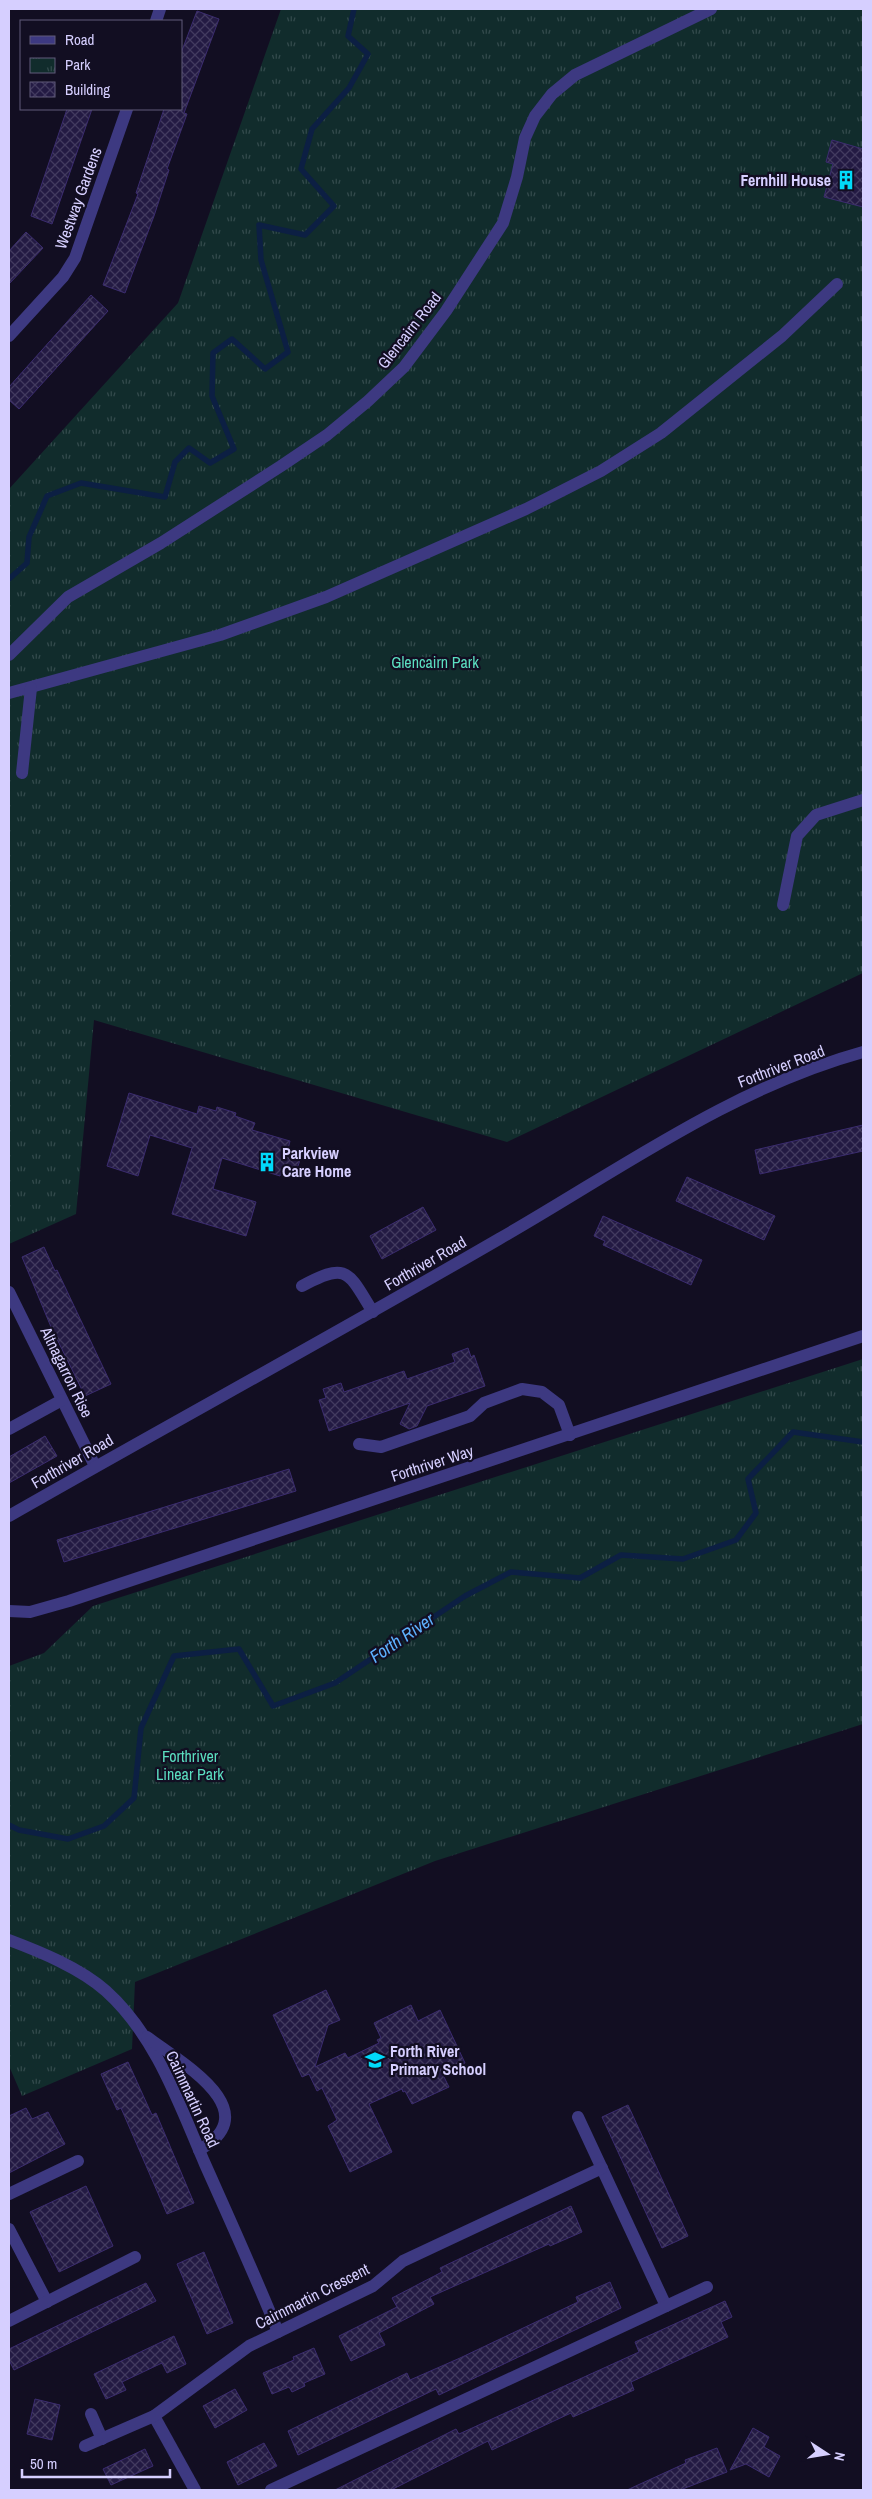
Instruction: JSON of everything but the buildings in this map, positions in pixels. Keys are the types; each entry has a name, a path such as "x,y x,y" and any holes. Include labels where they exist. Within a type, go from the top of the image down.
{"street":[{"name":"Glencairn Road","path":"9,655 68,597 161,543 281,466 327,435 368,401 404,367 446,311 503,223 517,177 525,138 535,116 552,94 575,75 712,9"},
{"name":"Westway Gardens","path":"9,336 63,277 75,258 127,110"},
{"path":"9,693 220,635 326,597 526,509 601,471 660,433 782,336 836,284"},
{"path":"22,773 31,688"},
{"path":"782,905 797,836 816,815 863,800"},
{"name":"Forthriver Road","path":"9,1516 95,1466 373,1312 727,1104 802,1072 863,1052"},
{"path":"302,1286 333,1271 342,1272 350,1276 373,1312"},
{"name":"Altnagarron Rise","path":"9,1292 95,1466"},
{"name":"Forthriver Way","path":"9,1611 30,1612 70,1601 863,1336"},
{"path":"359,1444 381,1447 470,1416 484,1403 522,1389 542,1392 559,1405 570,1435"},
{"path":"9,1429 62,1400"},
{"name":"Cairnmartin Road","path":"9,1940 35,1950 106,1990 143,2034 170,2082 278,2332"},
{"path":"143,2034 213,2088 224,2106 224,2123 221,2133 214,2141 199,2150"},
{"path":"578,2117 666,2306"},
{"path":"9,2194 78,2161"},
{"name":"Cairnmartin Crescent","path":"85,2446 154,2416 249,2346 373,2286 403,2261 602,2168"},
{"path":"9,2229 47,2302"},
{"path":"9,2321 135,2257"},
{"path":"271,2490 707,2287"},
{"path":"91,2414 102,2439"},
{"path":"154,2416 195,2490"}],"green space":[{"name":"Glencairn Park","path":"281,9 863,9 863,973 507,1142 94,1020 76,1214 9,1244 9,489 178,303"},
{"name":"Forthriver Linear Park","path":"863,1359 863,1724 435,1861 135,1982 132,2049 22,2096 9,2066 9,1666 44,1653 93,1606"}],"waterway":[{"path":"9,579 27,563 29,537 47,496 81,483 165,497 175,462 189,448 210,463 234,449 212,396 213,353 232,339 265,369 288,352 261,260 259,225 305,235 334,206 301,169 312,129 349,88 368,54 348,36 354,9"},
{"name":"Forth River","path":"9,1825 19,1830 68,1839 104,1826 134,1798 141,1728 174,1656 239,1649 273,1706 335,1683 465,1596 511,1572 580,1578 621,1555 683,1559 736,1540 756,1513 748,1479 793,1432 863,1442"}],"place":[{"name":"Fernhill House","path":"846,180"},
{"name":"Parkview Care Home","path":"267,1162"},
{"name":"Forth River Primary School","path":"375,2060"}]}
